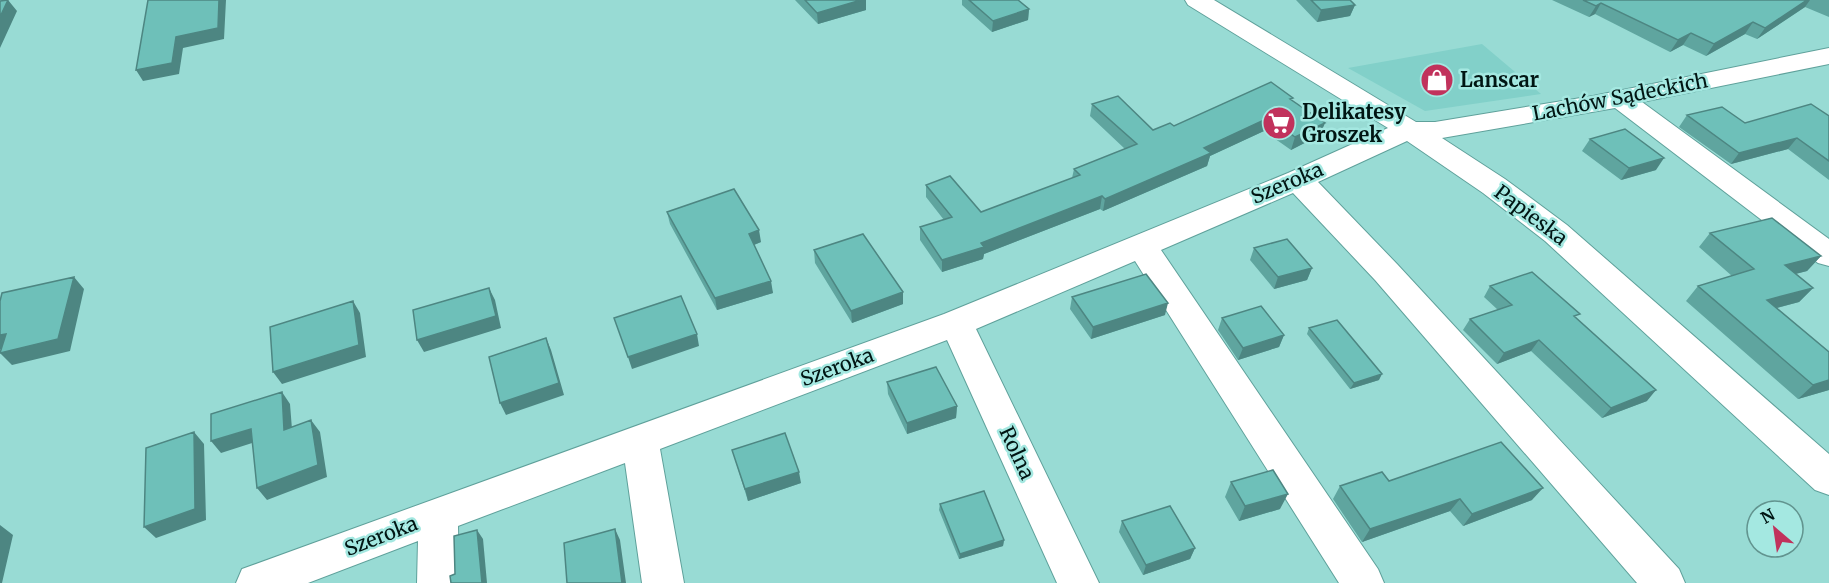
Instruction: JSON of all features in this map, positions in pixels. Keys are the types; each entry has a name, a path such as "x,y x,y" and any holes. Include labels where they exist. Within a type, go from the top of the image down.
{"street":[{"name":"Papieska","path":"1197,0 1409,130 1494,186 1556,233 1829,478"},
{"name":"Lachów Sądeckich","path":"1409,130 1435,131 1619,98 1829,56"},
{"path":"1619,98 1829,255"},
{"name":"Szeroka","path":"256,583 956,323 1298,180 1409,130"},
{"path":"1298,180 1386,273 1664,583"},
{"path":"1141,244 1363,583"},
{"name":"Rolna","path":"956,323 1078,583"},
{"path":"640,440 663,583"},
{"path":"438,515 438,583"}],"shaded area":[{"path":"1482,44 1541,94 1425,111 1348,68"}],"building":[{"path":"8,0 0,17 0,1"},
{"path":"148,0 219,0 218,28 176,37 172,63 136,70"},
{"path":"805,0 861,0 817,13"},
{"path":"969,0 1018,0 1029,9 993,21"},
{"path":"1311,0 1350,0 1355,5 1321,10"},
{"path":"1583,0 1807,0 1765,28 1753,22 1714,44 1691,33 1678,40 1601,3 1596,6"},
{"path":"1271,82 1293,98 1290,99 1325,123 1295,137 1268,118 1204,148 1211,153 1105,199 1102,196 981,243 984,247 942,260 920,227 952,217 926,185 950,176 981,212 1080,175 1074,169 1137,144 1092,104 1118,96 1153,130 1170,123 1174,126"},
{"path":"1811,104 1829,116 1829,161 1797,138 1739,153 1687,115 1722,107 1745,123"},
{"path":"1625,129 1664,158 1629,168 1590,139"},
{"path":"734,189 759,230 749,234 771,281 715,298 667,212"},
{"path":"1772,218 1821,256 1785,265 1813,288 1767,300 1829,352 1829,380 1813,385 1698,286 1754,269 1710,233"},
{"path":"863,234 903,292 851,311 814,250"},
{"path":"1287,239 1312,268 1278,277 1254,248"},
{"path":"1532,272 1580,314 1574,316 1656,390 1611,408 1539,340 1504,353 1470,319 1512,305 1490,286"},
{"path":"1146,274 1168,303 1093,327 1072,297"},
{"path":"74,277 58,339 0,353 6,334 0,335 2,293"},
{"path":"489,288 496,316 417,340 413,310"},
{"path":"681,296 697,334 628,357 614,318"},
{"path":"353,301 359,345 273,372 270,327"},
{"path":"1261,306 1284,335 1243,348 1222,318"},
{"path":"1337,320 1382,374 1354,383 1309,328"},
{"path":"546,338 559,383 500,403 489,357"},
{"path":"936,367 957,406 907,423 887,382"},
{"path":"282,392 284,430 311,420 318,465 257,488 251,429 211,441 211,414"},
{"path":"194,432 195,509 144,527 146,448"},
{"path":"785,433 799,472 745,489 732,450"},
{"path":"1501,442 1543,488 1472,514 1460,499 1370,529 1340,486 1382,472 1389,481"},
{"path":"1273,470 1288,494 1245,506 1231,482"},
{"path":"984,491 1004,540 960,554 940,504"},
{"path":"1170,506 1195,548 1146,565 1122,521"},
{"path":"615,529 622,583 567,583 564,543"},
{"path":"477,530 482,583 451,583 450,576 455,574 454,536"}],"place":[{"name":"Lanscar","path":"1437,80"},
{"name":"Delikatesy Groszek","path":"1279,123"}]}
